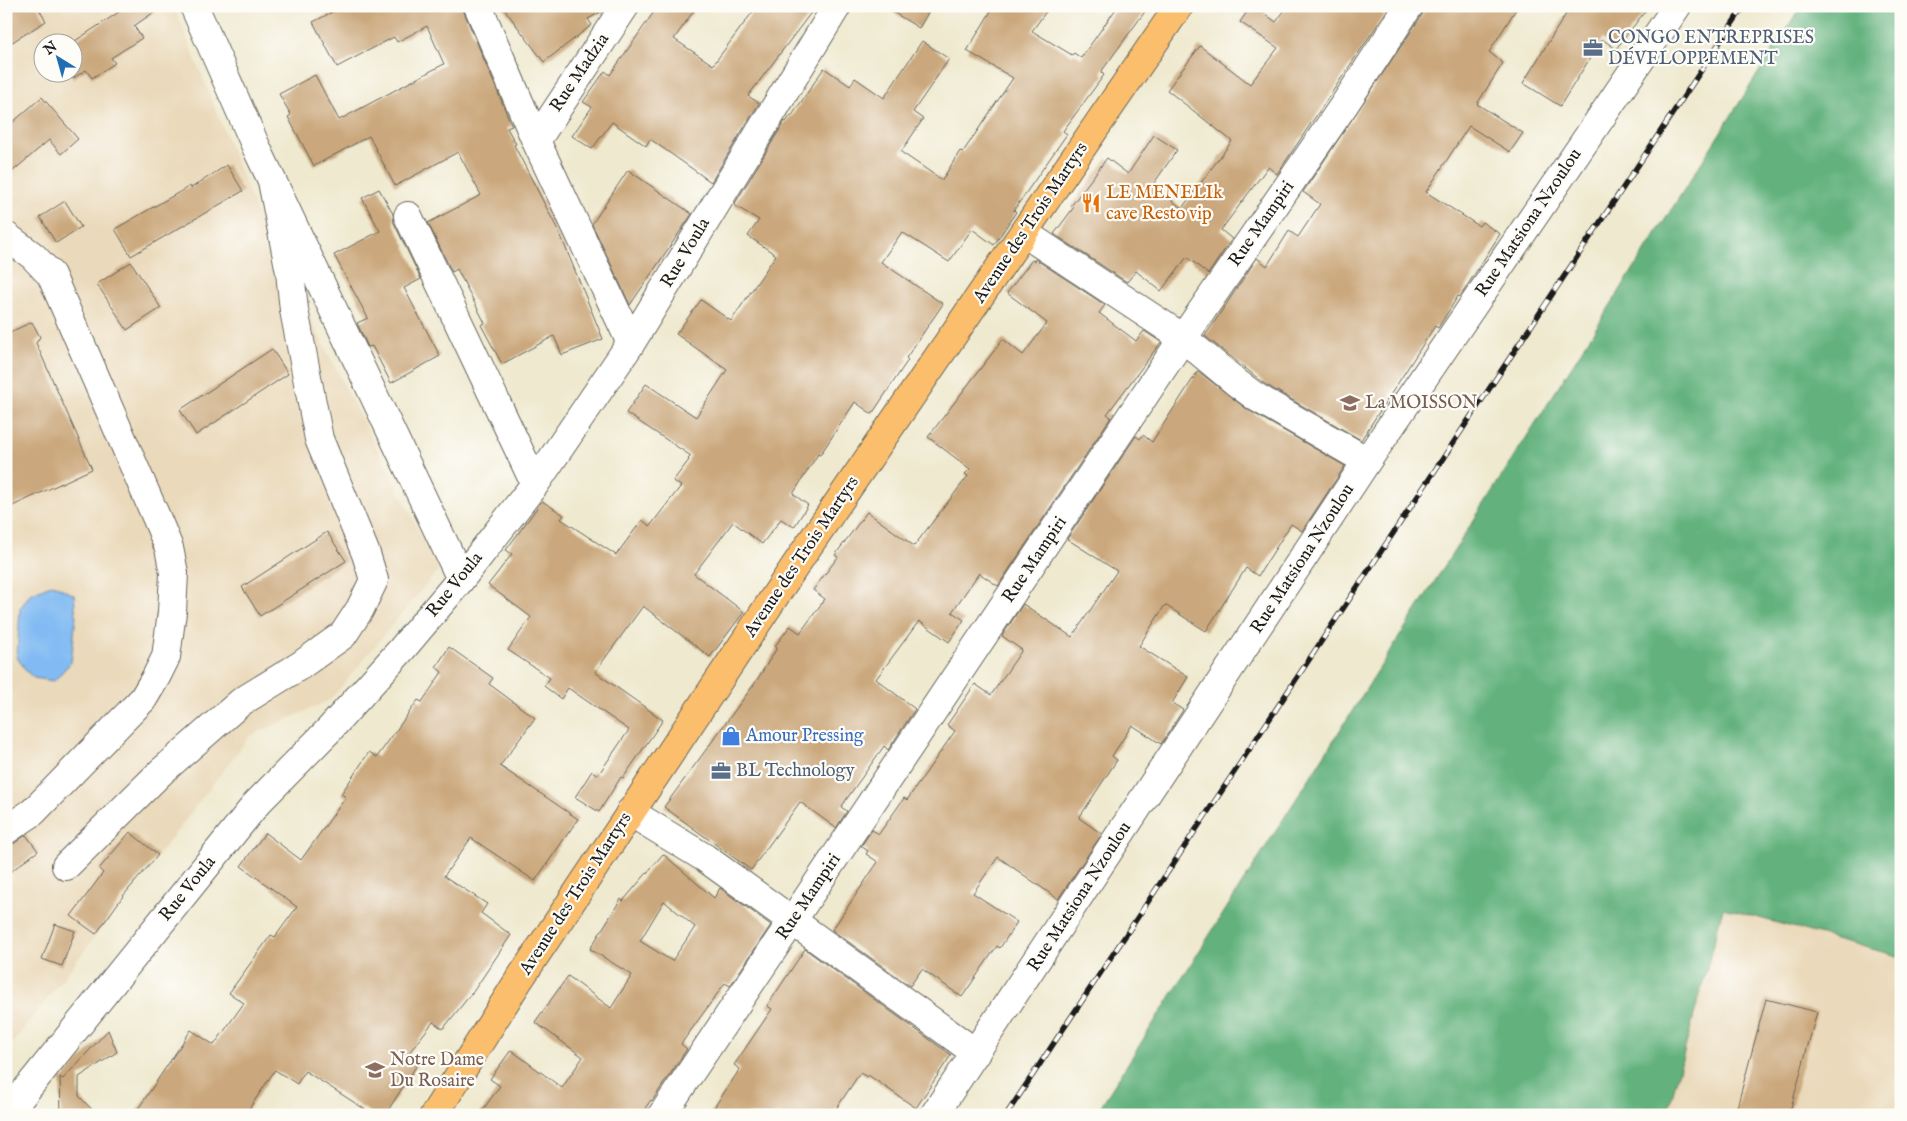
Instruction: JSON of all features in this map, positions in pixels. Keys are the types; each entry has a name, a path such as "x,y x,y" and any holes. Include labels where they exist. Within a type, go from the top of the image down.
{"main road":[{"name":"Avenue des Trois Martyrs","path":"434,1115 522,975 809,544 1179,6"}],"street":[{"path":"194,6 272,181 461,579"},
{"path":"478,6 536,141 631,343"},
{"name":"Rue Madzia","path":"536,141 625,6"},
{"name":"Rue Voula","path":"6,1115 257,803 329,730 402,649 461,579 535,484 631,343 837,6"},
{"name":"Rue Mampiri","path":"662,1115 1183,338 1344,105 1408,6"},
{"name":"Rue Matsiona Nzoulou","path":"934,1115 1367,461 1677,6"},
{"path":"66,866 161,772 241,702 301,665 343,635 360,609 374,580 366,554 320,438 294,310 290,272 272,181"},
{"path":"408,216 535,484"},
{"path":"1024,233 1183,338 1256,397 1367,461"},
{"path":"6,236 33,256 51,275 160,526 169,548 174,573 172,612 166,657 143,699 32,812 6,830"},
{"path":"630,812 705,858 976,1053"}],"shaded area":[{"path":"6,6 174,6 261,223 439,569 330,700 250,736 6,1052"},
{"path":"1723,908 1901,957 1901,1115 1667,1115"}],"green space":[{"path":"1801,6 1901,6 1901,957 1723,908 1667,1115 1095,1115"}],"water":[{"path":"53,584 74,595 76,616 71,662 54,681 34,678 27,672 17,657 20,609 30,594"}],"building":[{"path":"6,6 37,6 46,21 6,46"},
{"path":"128,6 163,6 134,26 142,38 111,58 115,63 92,78 86,70 82,73 82,36"},
{"path":"344,6 463,6 512,126 507,128 516,144 514,145 560,234 603,339 562,355 554,336 502,364 481,325 485,323 457,269 452,272 428,223 481,195 458,152 395,186 369,136 314,166 288,117 291,115 279,94 315,75 339,120 444,64 427,26 397,42 394,37 337,67 313,22"},
{"path":"502,6 606,6 603,11 588,19 592,25 544,62"},
{"path":"658,6 697,6 674,39 713,65 757,6 816,6 748,96 759,103 711,182 650,139 646,146 612,122 592,149 572,136 592,107 583,102 605,71 610,75"},
{"path":"883,6 932,6 919,28"},
{"path":"994,6 1050,6 1032,31 1072,55 1074,53 1081,58 1118,6 1149,6 1101,72 1104,75 1063,131 1067,134 1014,210 1016,212 994,245 972,229 949,262 902,232 881,262 943,304 906,358 908,360 872,414 855,402 820,455 818,454 793,494 808,505 794,527 781,519 762,544 733,522 694,574 744,612 710,657 643,606 595,672 663,720 623,778 621,777 599,812 575,797 592,771 598,775 629,730 568,688 561,699 544,686 550,678 508,650 531,617 488,585 512,554 506,550 542,501 564,515 561,519 616,555 642,520 650,526 681,486 673,481 691,456 626,413 646,384 696,417 727,370 676,334 701,300 731,321 776,255 748,236 759,220 734,205 785,121 791,117 824,68 850,86 855,78 884,98 922,41 949,59 913,112 923,119 901,152 942,180 960,151 963,152 1013,78 967,51"},
{"path":"1251,6 1254,6 1276,22 1288,6 1390,6 1277,174 1268,167 1221,230 1232,239 1208,274 1187,257 1161,291 1136,271 1127,282 1054,234 1074,207 1071,206 1107,158 1128,174 1154,135 1177,150 1152,186 1182,208 1232,141 1167,90 1200,46 1250,84 1278,48 1240,22"},
{"path":"1425,6 1518,6 1489,52 1503,63 1477,104 1523,133 1510,152 1469,126 1426,192 1479,226 1482,222 1500,234 1460,297 1458,296 1438,328 1435,326 1361,440 1265,384 1205,336 1257,258 1267,266 1289,231 1298,237 1320,204 1303,192 1422,15"},
{"path":"1571,6 1649,6 1616,49 1602,39 1560,106 1523,83"},
{"path":"42,97 78,139 61,154 49,140 6,177 6,128"},
{"path":"227,165 243,191 131,256 115,229 190,186 191,188"},
{"path":"628,170 692,214 630,305 592,224"},
{"path":"379,189 393,214 394,223 421,279 404,288 440,356 391,383 372,346 368,347 357,323 368,318 334,255 380,231 362,198"},
{"path":"65,201 81,227 56,243 40,217"},
{"path":"1035,259 1105,305 1099,313 1136,341 1144,331 1161,342 1107,414 1111,417 998,586 979,573 952,612 964,620 949,642 919,621 876,679 915,709 888,750 884,746 841,807 847,811 836,828 800,802 751,870 664,807 755,683 777,648 775,646 790,626 800,633 825,599 813,590 838,557 835,555 867,512 914,546 968,476 965,474 970,469 928,437 1003,339 1023,355 1047,323 1007,293 1032,260 1034,261"},
{"path":"131,262 161,308 127,330 97,284"},
{"path":"32,322 40,337 36,343 92,469 6,509 6,334"},
{"path":"272,349 288,374 196,435 180,410"},
{"path":"1198,371 1248,410 1345,466 1302,531 1291,524 1258,576 1246,568 1206,631 1165,605 1139,646 1188,677 1172,703 1183,710 1161,744 1132,725 1112,756 1117,760 1079,818 1102,834 1058,899 998,857 973,893 1017,922 1000,948 997,946 962,997 922,969 910,986 832,930 878,862 866,854 868,851 861,846 872,830 879,834 904,798 907,800 955,731 947,725 975,684 991,695 1022,650 1002,636 1023,604 1072,637 1117,571 1067,539 1136,436 1140,439 1143,435 1152,442"},
{"path":"327,532 346,561 260,616 242,587"},
{"path":"449,647 493,678 489,684 535,718 500,766 578,819 535,881 471,838 444,876 487,904 481,913 511,935 475,989 443,1029 433,1022 405,1058 417,1065 385,1115 374,1115 305,1071 297,1084 275,1070 245,1115 134,1115 191,1030 214,1045 244,1003 229,993 271,935 275,937 297,907 241,866 265,833 301,860 346,797 341,794 369,752 377,757 418,700 422,702 442,672 436,667"},
{"path":"130,832 158,855 123,896 96,934 71,916 103,873 99,869"},
{"path":"26,835 38,851 6,875 6,846 15,843"},
{"path":"663,854 714,898 720,888 771,925 730,986 725,983 681,1044 687,1049 652,1101 640,1115 479,1115 500,1086 490,1079 511,1050 562,1088 583,1057 535,1022 568,976 611,1008 632,975 590,949 621,899 623,901","holes":["664,901 695,927 672,961 640,941"]},
{"path":"55,924 75,931 62,966 42,959"},
{"path":"805,949 951,1055 916,1108 868,1075 867,1077 860,1073 832,1115 709,1115 740,1069 734,1065 772,1009 767,1006"},
{"path":"1766,999 1817,1012 1789,1115 1735,1115"},
{"path":"108,1030 117,1052 79,1077 79,1096 97,1115 61,1115 60,1077 63,1079"}],"railway":[{"path":"1006,1115 1744,6"}],"place":[{"name":"CONGO ENTREPRISES DÉVELOPPEMENT","path":"1593,48"},
{"name":"LE MENELIk cave Resto vip","path":"1091,203"},
{"name":"La MOISSON","path":"1350,403"},
{"name":"Amour Pressing","path":"731,736"},
{"name":"BL Technology","path":"721,771"},
{"name":"Notre Dame Du Rosaire","path":"375,1070"}]}
